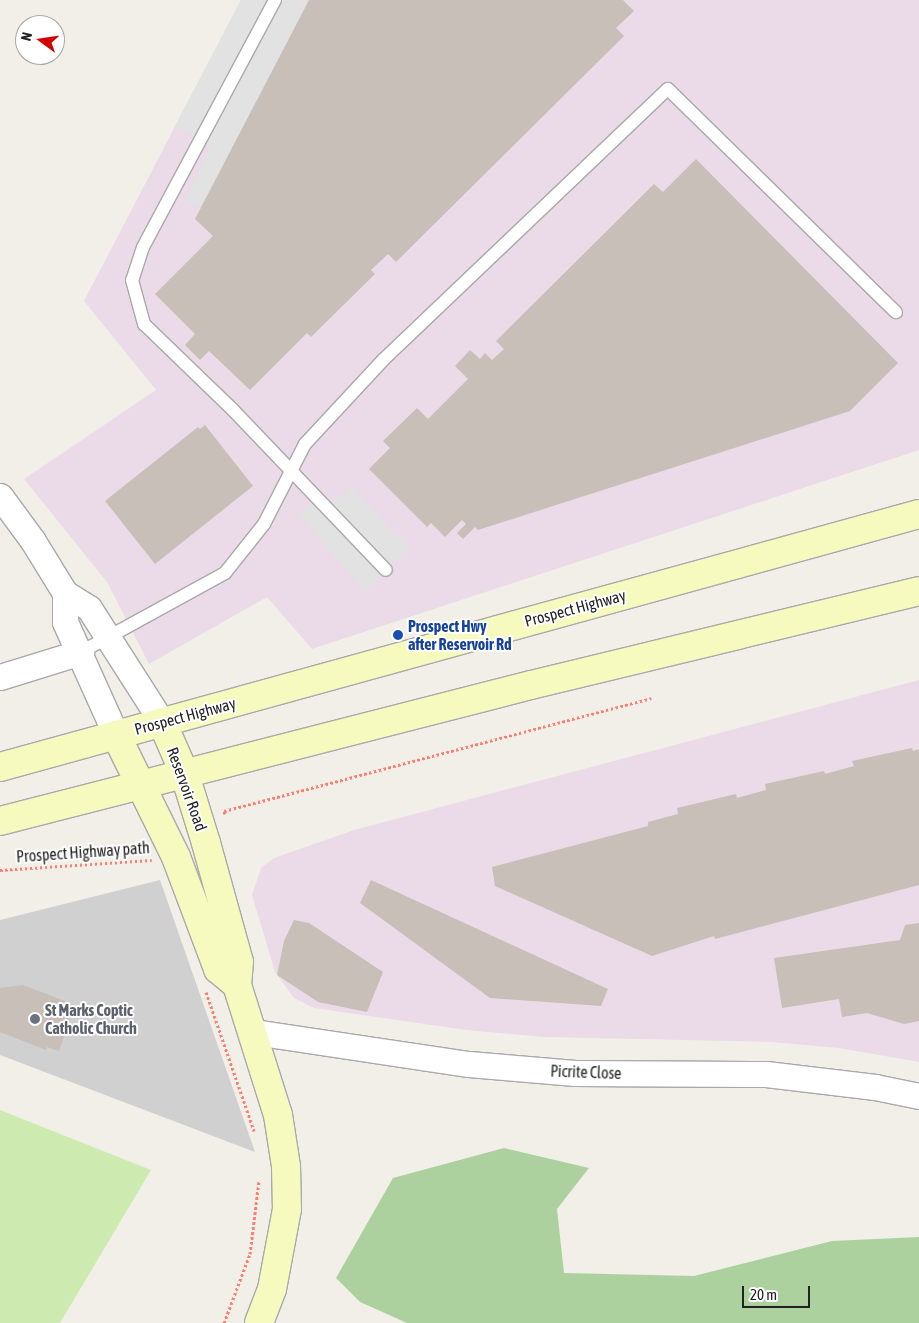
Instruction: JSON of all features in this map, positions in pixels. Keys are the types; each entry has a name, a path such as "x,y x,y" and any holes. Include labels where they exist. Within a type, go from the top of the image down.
{"main road":[{"name":"Prospect Highway","path":"0,767 919,514"},
{"path":"0,821 185,775 531,684 919,591"},
{"name":"Reservoir Road","path":"162,722 185,775 240,962 237,985 254,1032 278,1115 286,1166 287,1209 272,1289 259,1323"},
{"name":"Reservoir Road","path":"116,735 176,856 218,970 237,985"}],"street":[{"name":"Reservoir Road","path":"0,496 33,541 64,593 89,608 162,722"},
{"name":"Reservoir Road","path":"64,593 65,622 81,652 116,735"},
{"path":"0,677 81,652"},
{"name":"Picrite Close","path":"254,1032 468,1064 575,1073 766,1074 919,1096"}],"lane":[{"path":"275,0 143,247 132,280 144,324 292,470 386,570"},
{"path":"81,652 226,573 264,524 305,444 383,360 668,89 896,312"}],"path":[{"path":"226,818 224,811 651,698"},
{"name":"Prospect Highway path","path":"0,870 160,860"},
{"path":"204,987 256,1139"},
{"path":"224,1323 241,1285 250,1254 260,1176"}],"shaded area":[{"path":"241,0 919,0 919,450 312,649 267,597 149,664 107,582 24,479 156,390 84,301"},
{"path":"241,0 309,0 201,208 185,199 211,145 175,126"},
{"path":"351,487 409,548 364,592 299,514 309,504 338,500"},
{"path":"919,680 919,1062 839,1048 771,1042 545,1037 466,1030 314,1008 294,998 275,972 252,895 261,868 274,858 354,830"},
{"path":"160,880 255,1152 0,1055 0,920"}],"green space":[{"path":"0,1110 151,1170 60,1323 0,1323"},
{"path":"504,1148 589,1168 557,1209 564,1273 694,1276 832,1241 919,1237 919,1323 407,1323 360,1302 336,1278 393,1178"}],"building":[{"path":"309,0 623,0 634,11 616,28 624,36 396,262 388,254 371,270 375,274 311,337 307,333 250,390 209,351 200,360 185,345 195,334 155,294 213,236 195,219"},
{"path":"696,159 898,363 850,411 478,530 475,527 463,539 457,533 466,524 462,520 445,537 431,523 427,527 369,469 390,448 383,441 417,408 428,419 468,379 455,366 470,350 480,359 485,353 492,360 504,349 496,341 654,184 663,192"},
{"path":"205,425 253,486 155,564 105,501 198,427 200,429"},
{"path":"912,748 913,751 919,749 919,885 715,939 714,936 652,956 495,886 492,867 648,826 648,822 678,814 677,808 736,794 737,798 766,790 765,784 824,771 825,774 854,766 852,761"},
{"path":"371,880 608,989 601,1006 490,998 360,903"},
{"path":"294,920 309,923 383,972 367,1012 318,1002 277,975 284,941"},
{"path":"919,923 919,1021 904,1024 867,1013 842,1017 839,999 782,1008 774,958 900,940 905,925"},
{"name":"St Marks Coptic Catholic Church","path":"23,985 75,1005 59,1051 47,1047 46,1050 0,1032 0,988"}],"place":[{"name":"Prospect Hwy after Reservoir Rd","path":"398,635"},
{"name":"St Marks Coptic Catholic Church","path":"35,1019"}]}
